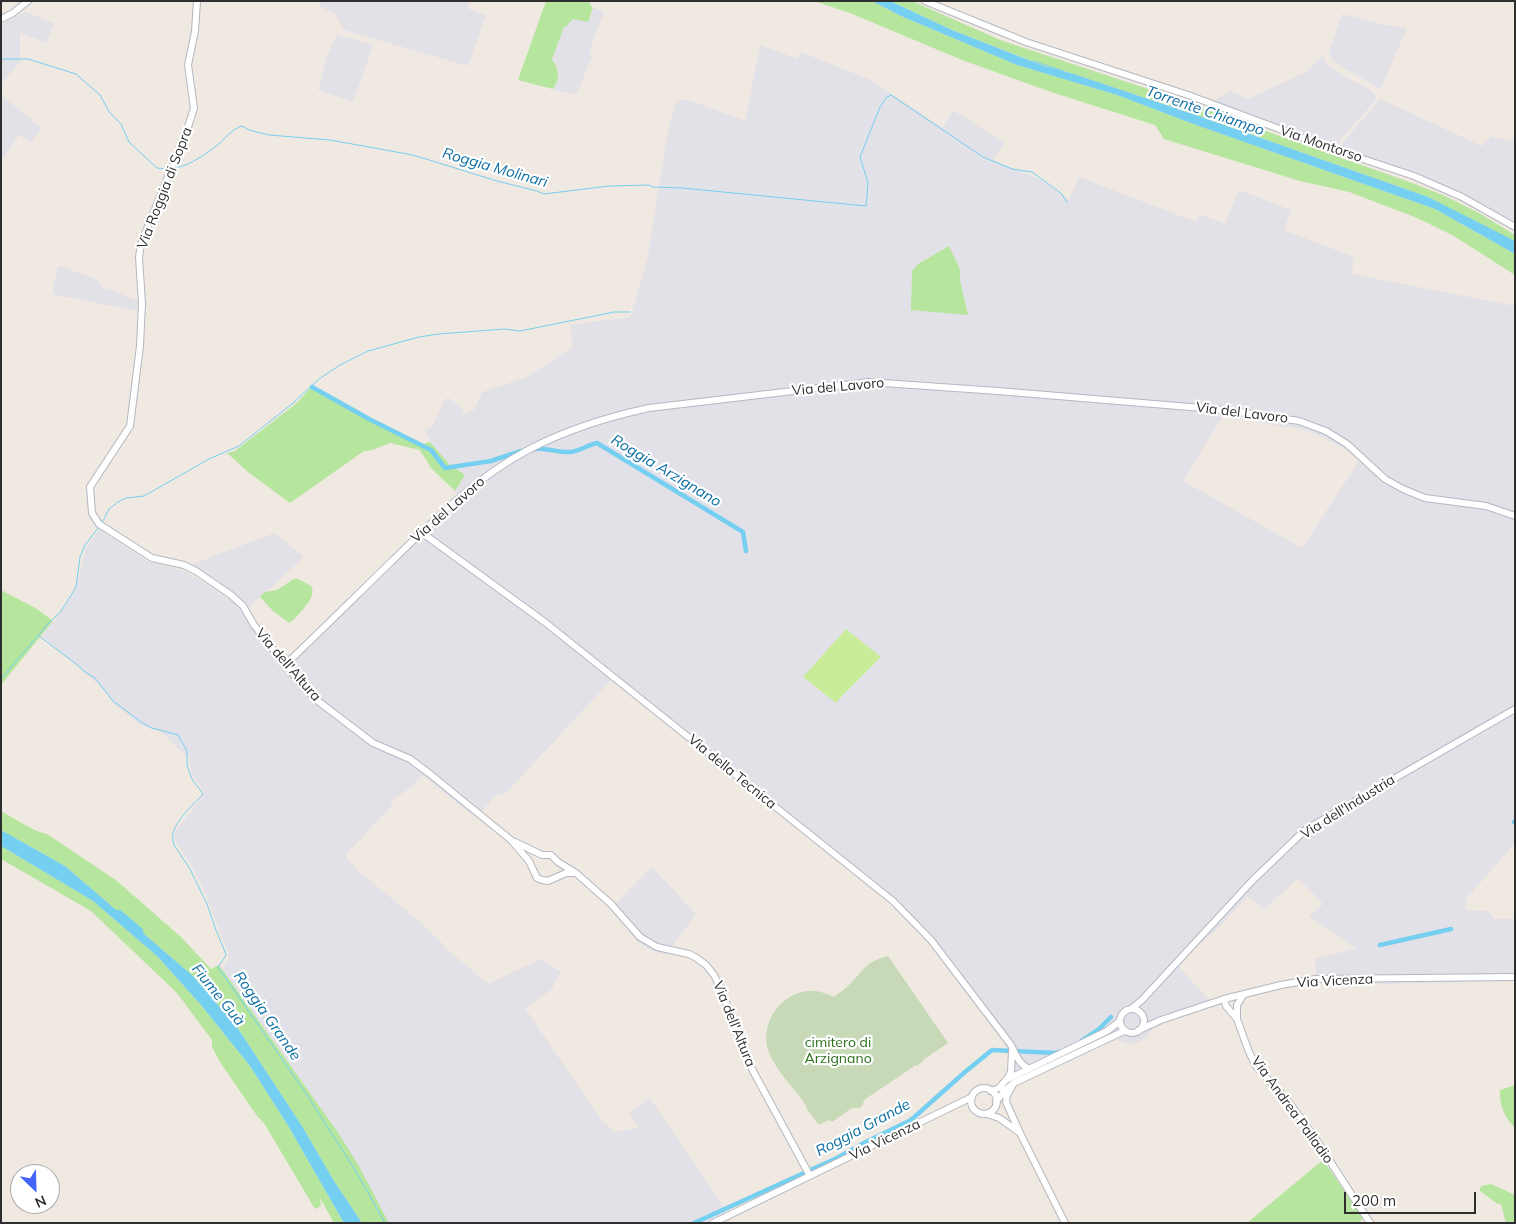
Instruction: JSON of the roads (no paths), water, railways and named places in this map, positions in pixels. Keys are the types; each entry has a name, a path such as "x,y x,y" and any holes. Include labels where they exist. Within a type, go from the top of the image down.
{"street":[{"path":"1,19 13,13 28,1"},
{"name":"Via Roggia di Sopra","path":"92,513 90,488 130,426 142,304 140,244 194,108 188,65 195,30 197,1"},
{"name":"Via Montorso","path":"925,1 1026,42 1188,95 1308,140 1414,176 1462,197 1515,227"},
{"name":"Via del Lavoro","path":"285,665 446,508 483,478 528,450 559,436 621,414 649,408 868,382 1220,409 1299,421 1326,430 1347,444 1385,478 1403,489 1426,498 1486,506 1515,516"},
{"name":"Via dell'Altura","path":"92,513 99,524 138,550 152,558 184,565 231,595 243,606 254,625 314,698 353,730 378,746 414,762 511,840 529,862 535,876 542,880 550,880 566,873 576,873"},
{"name":"Via della Tecnica","path":"421,532 546,623 893,901 931,940 1011,1045 1023,1066 1029,1069"},
{"name":"Via dell'Industria","path":"1131,1010 1252,881 1305,830 1515,709"},
{"name":"Via dell'Altura","path":"511,840 542,855 551,856 576,873 611,904 645,941 657,947 688,954 710,970 720,987 752,1069 810,1176"},
{"path":"533,868 535,860 542,855"},
{"path":"556,876 559,871 558,862"},
{"name":"Via Vicenza","path":"948,1109 967,1107 979,1113 987,1114 1005,1090 1014,1083 1124,1030 1133,1033 1161,1020 1224,999 1281,985 1315,979 1515,977"},
{"path":"1237,1005 1245,994"},
{"path":"1233,997 1237,1005 1237,1019"},
{"path":"1224,999 1226,1006 1237,1019"},
{"path":"1139,1030 1143,1023 1141,1014 1142,1000"},
{"path":"1131,1010 1152,1020 1161,1020"},
{"name":"Via Vicenza","path":"713,1223 972,1097 980,1089 991,1091 999,1088 1006,1080 1107,1032 1120,1021 1123,1013 1131,1010"},
{"name":"Via Andrea Palladio","path":"1237,1019 1256,1066 1288,1101 1315,1138 1370,1223"},
{"path":"1120,1021 1124,1030"},
{"path":"1006,1080 1011,1072 1011,1045"},
{"path":"1014,1083 1007,1095 1006,1102 1065,1223"},
{"path":"991,1091 996,1098 998,1113 1020,1132"},
{"path":"972,1097 973,1109"},
{"path":"987,1114 999,1118 1020,1132"}],"water":[{"path":"872,1 890,1 952,30 1044,66 1074,74 1193,114 1428,197 1513,240 1515,242 1515,254 1435,209 1196,125 1117,95 1017,65 901,16"},
{"path":"1,830 65,866 193,976 237,1027 302,1126 334,1181 362,1223 344,1223 287,1124 250,1066 201,1005 158,957 93,901 1,846"}],"waterway":[{"name":"Roggia Molinari","path":"1,59 28,59 76,74 100,95 110,113 121,124 129,142 157,168 169,169"},
{"name":"Torrente Chiampo","path":"1033,61 1063,71"},
{"name":"Roggia Molinari","path":"175,168 199,158 242,126 249,130 269,135 330,140 413,155 544,194 609,186 649,185 653,187 682,188 866,206 868,183 860,157 880,107 886,98 891,95 983,157 1012,169 1032,172 1061,193 1067,202"},
{"path":"102,523 109,509 118,502 126,498 144,496 209,459 239,446 293,403 319,379 340,365 368,351 419,337 438,334 504,329 520,331 614,312 630,312"},
{"name":"Roggia Arzignano","path":"312,387 369,419 431,450 445,468 491,461 521,451"},
{"name":"Roggia Arzignano","path":"534,449 570,452 597,443 743,532 746,551"},
{"name":"Roggia Arzignano","path":"1,679 61,611 70,597 76,587 80,557 85,545 98,528"},
{"name":"Roggia Grande","path":"39,636 95,678 113,701 144,724 178,735 187,751 187,765 192,779 203,794 178,823 173,833 173,840 207,904 226,954 218,967 307,1095 357,1173 385,1223"},
{"name":"Fiume Guà","path":"119,914 139,931"},
{"name":"Roggia Grande","path":"1380,945 1451,929"},
{"name":"Roggia Grande","path":"1081,1041 1099,1029 1111,1017"},
{"name":"Roggia Grande","path":"694,1223 837,1158 911,1120 992,1050 1059,1052"}],"park label":[{"name":"cimitero di Arzignano","path":"838,1052"}]}
